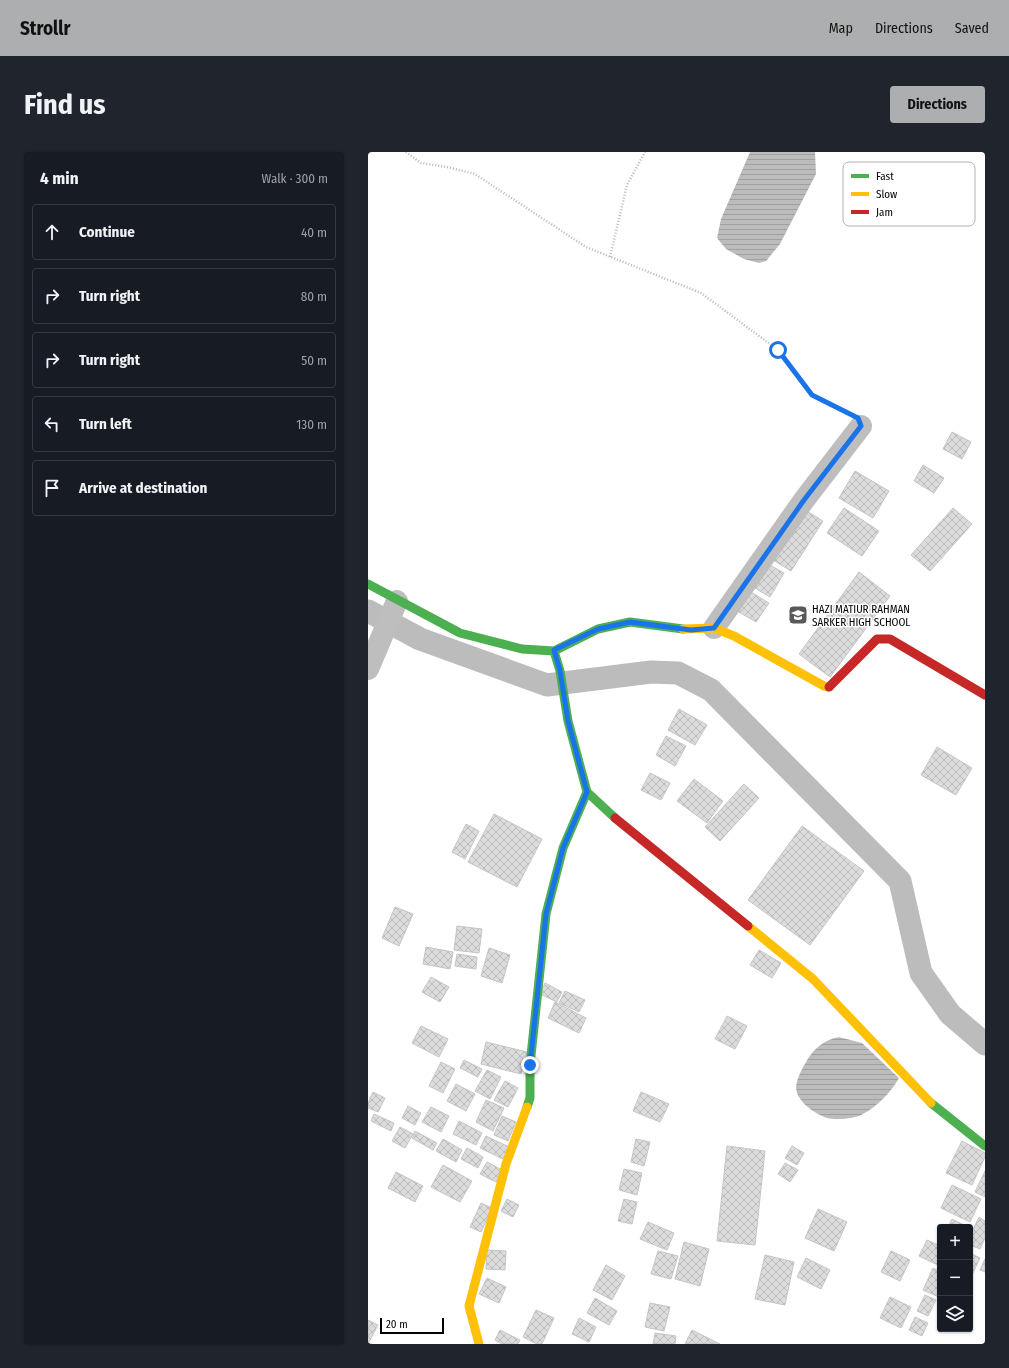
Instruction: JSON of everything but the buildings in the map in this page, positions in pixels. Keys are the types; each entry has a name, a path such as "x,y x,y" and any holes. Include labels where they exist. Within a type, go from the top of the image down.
{"street":[{"path":"714,628 804,500 861,426"},
{"path":"368,584 396,603 460,633 522,649 554,650 598,629 630,622 691,630 714,628 734,636 824,686 830,686 877,639 890,639 985,695"},
{"path":"371,661 396,603"},
{"path":"554,650 560,671 568,721 587,792 613,816 813,979 925,1098 985,1146"},
{"path":"478,1344 469,1306 490,1234 506,1164 530,1098 530,1065 546,914 563,848 587,792"}],"path":[{"path":"406,152 421,163 447,167 475,174 586,247 701,293 778,350 812,395 858,418 861,426"},
{"path":"610,256 626,185 645,152"}],"shaded area":[{"path":"750,152 815,152 816,174 780,244 766,261 759,263 744,259 726,249 717,238 721,219"},
{"path":"839,1037 862,1043 899,1078 884,1098 869,1111 860,1116 845,1119 831,1119 817,1113 807,1106 799,1097 796,1087 801,1071 812,1053 820,1045"}],"waterway":[{"path":"368,611 420,639 547,685 651,672 678,673 711,690 900,881 921,973 950,1014 985,1044"}],"traffic: fast":[{"path":"368,584 460,633 522,649 554,651 598,629 630,622 683,629"},
{"path":"554,651 560,671 568,721 587,792 615,818"},
{"path":"527,1107 530,1098 530,1065 546,914 563,848 587,792"},
{"path":"931,1103 985,1146"}],"traffic: slow":[{"path":"683,629 714,628 734,636 824,686 829,687"},
{"path":"748,926 813,979 931,1103"},
{"path":"479,1344 469,1306 506,1164 527,1107"}],"traffic: jam":[{"path":"829,687 877,639 890,639 985,695"},
{"path":"615,818 748,926"}],"place":[{"name":"HAZI MATIUR RAHMAN SARKER HIGH SCHOOL","path":"798,615"}],"route":[{"path":"530,1065 546,914 563,848 587,792 568,721 560,671 554,650 598,629 630,622 691,630 714,628 804,500 861,426 858,418 812,395 778,350"}]}
